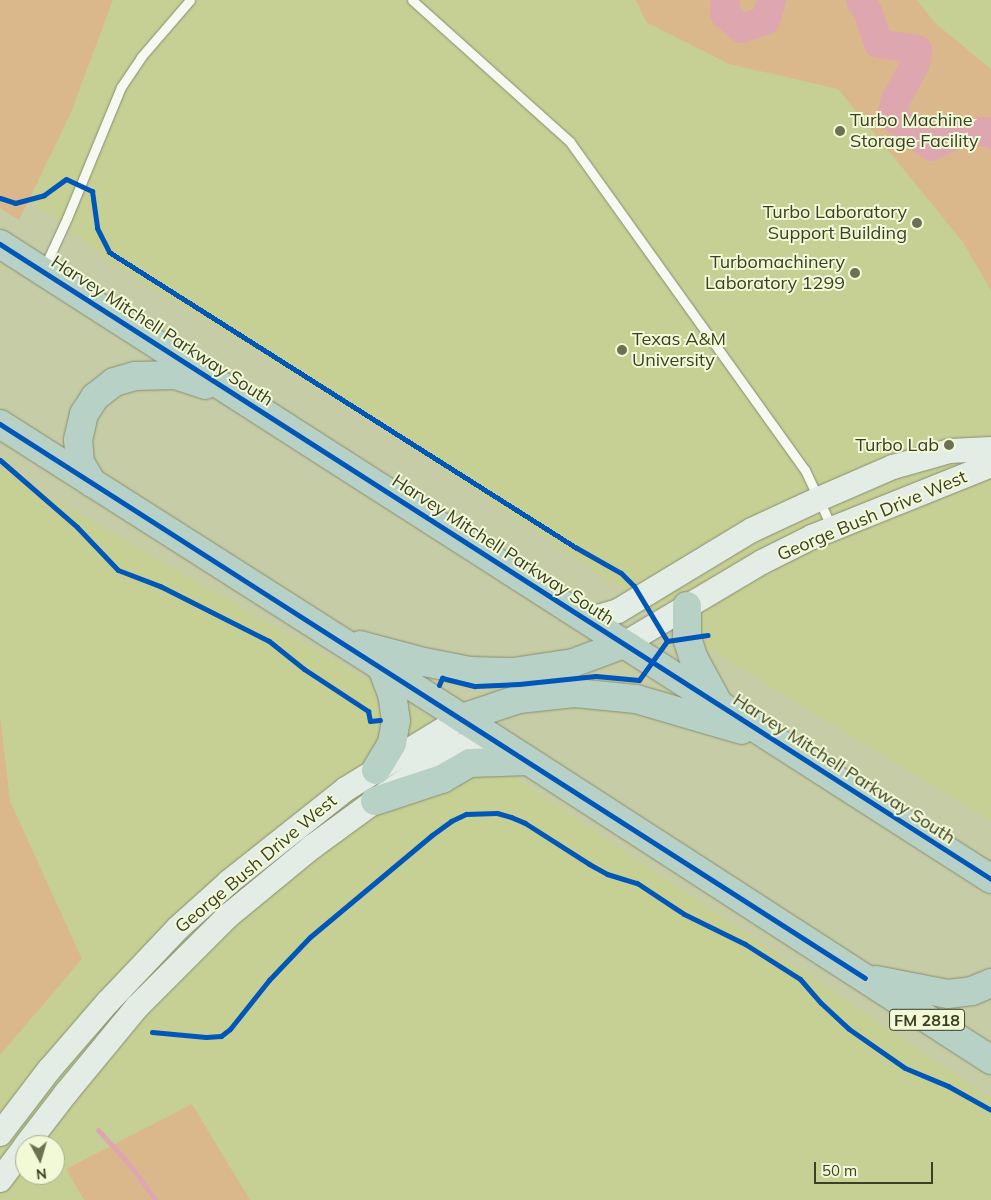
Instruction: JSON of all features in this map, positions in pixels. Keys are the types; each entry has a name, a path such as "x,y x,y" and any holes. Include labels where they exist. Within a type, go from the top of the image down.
{"highway":[{"name":"Harvey Mitchell Parkway South","path":"0,244 991,879"},
{"path":"92,483 80,462 79,429 84,414 95,397 114,382 135,376 175,375 235,395"},
{"name":"FM 2818","path":"0,424 383,670 462,718 991,1060"},
{"path":"687,606 687,638 693,657 719,705"},
{"path":"334,638 424,662 470,671 513,672 572,663 624,644"},
{"path":"376,770 392,743 396,721 392,694 383,670"},
{"path":"462,718 519,699 575,693 636,699 772,739"},
{"path":"375,801 442,779 470,763 528,761"},
{"path":"865,978 948,994 972,991 991,983"}],"main road":[{"name":"George Bush Drive West","path":"587,620 618,611 752,530 819,499 894,468 950,451 991,449"},
{"name":"George Bush Drive West","path":"624,644 762,562 832,529 991,465"},
{"name":"George Bush Drive West","path":"0,1134 78,1036 178,928 229,882 284,836 346,789 462,718"},
{"name":"George Bush Drive West","path":"34,1135 66,1093 137,1007 201,942 290,864 375,801 447,754 489,736"},
{"name":"George Bush Drive West","path":"0,1180 15,1160"}],"lane":[{"path":"42,271 67,218 121,87 141,57 190,0"},
{"path":"412,0 570,142 805,470 832,529"}],"shaded area":[{"name":"Texas A&M University","path":"0,0 991,0 991,821 722,657 390,433 118,267 0,177"},
{"path":"0,0 113,0 70,115 19,220 0,208"},
{"path":"636,0 917,0 935,23 991,69 991,290 962,241 838,89 729,64 646,22"},
{"path":"0,468 390,693 991,1098 991,1200 0,1200"},
{"path":"0,715 10,801 82,959 0,1055"},
{"path":"192,1104 250,1200 84,1200 66,1169"}],"waterway":[{"path":"725,0 724,13 741,28 765,20 771,0"},
{"path":"860,0 867,11 878,43 917,49 915,63 895,100 891,116 931,146 955,133 985,131 991,134"},
{"path":"98,1130 129,1164 156,1200"}],"cycle path":[{"path":"0,198 15,203 44,195 66,179 92,191 97,228 109,252 575,547 621,573 634,586 667,641 708,635"},
{"path":"0,244 991,879"},
{"path":"0,424 865,978"},
{"path":"0,460 77,527 118,570 160,586 269,641 304,669 368,711 370,721 380,720"},
{"path":"439,685 442,678 475,686 519,684 596,676 639,680 667,641"},
{"path":"152,1032 206,1037 221,1036 230,1029 269,980 310,937 432,835 451,821 466,814 497,813 525,823 607,874 637,883 684,914 745,944 800,979 821,1003 849,1029 905,1068 948,1086 991,1110"}],"place":[{"name":"Turbo Machine Storage Facility","path":"840,131"},
{"name":"Turbo Laboratory Support Building","path":"917,223"},
{"name":"Turbomachinery Laboratory 1299","path":"855,273"},
{"name":"Texas A&M University","path":"622,350"},
{"name":"Turbo Lab","path":"949,445"}]}
